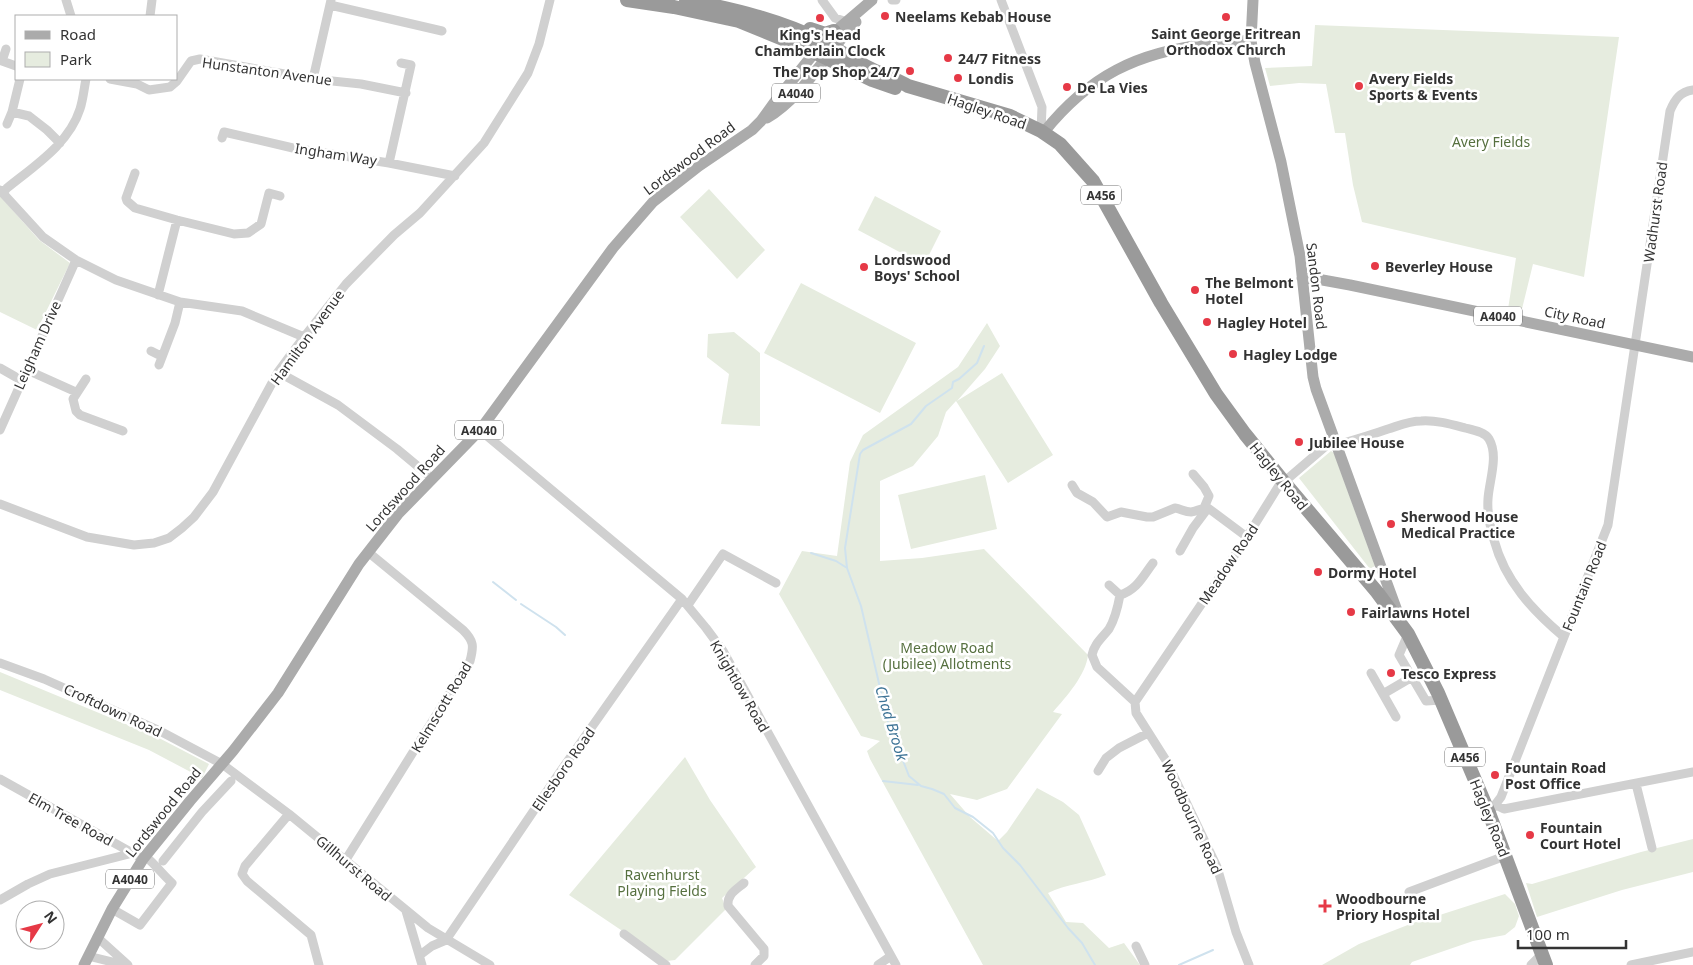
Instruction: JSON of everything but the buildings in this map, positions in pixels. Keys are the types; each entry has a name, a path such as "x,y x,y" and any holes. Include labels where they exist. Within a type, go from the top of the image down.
{"highway":[{"name":"A456","path":"627,0 739,21 823,50"},
{"name":"A456","path":"686,0 740,11 778,23 803,26 821,33 834,31"},
{"name":"A456","path":"778,23 823,50"},
{"name":"Hagley Road","path":"823,50 872,80 896,88 908,86 1010,116 1043,131 1060,144 1093,181 1161,303 1216,394 1245,434 1377,592 1405,629 1493,809 1506,856 1544,959"}],"main road":[{"path":"823,50 862,16 873,0"},
{"path":"823,50 834,31 873,0"},
{"name":"Sandon Road","path":"1253,0 1251,41 1281,162 1300,256 1313,377 1405,629"},
{"path":"1043,131 1072,100 1085,90 1117,69 1137,60 1175,49 1251,41"},
{"name":"Lordswood Road","path":"86,960 140,856 160,838 278,693 368,552 398,514 480,430 613,248 653,202 699,166 752,130 823,50"},
{"name":"City Road","path":"1302,278 1350,285 1693,358"},
{"path":"1377,592 1382,568"}],"street":[{"path":"66,0 71,15"},
{"path":"150,15 152,0"},
{"name":"Hamilton Avenue","path":"0,504 87,537 134,545 154,543 169,538 194,517 212,492 278,372 304,337 346,284 394,234 420,213 484,142 528,73 539,44 550,0"},
{"path":"822,0 835,18 847,22"},
{"path":"1001,0 1042,107 1043,131"},
{"path":"313,79 330,2 442,31"},
{"path":"6,49 2,61 15,66"},
{"name":"Hunstanton Avenue","path":"178,79 191,61 200,60 313,79 361,84 406,93"},
{"path":"389,163 411,65 401,63"},
{"path":"7,124 20,80"},
{"path":"86,80 80,109 72,126 60,143 1,191 43,237 76,260 116,280 180,302 242,311 304,337"},
{"name":"Hunstanton Avenue","path":"119,80 138,82 149,90 170,87 177,80"},
{"name":"Wadhurst Road","path":"1635,346 1670,111 1677,96 1683,92 1693,90"},
{"path":"12,112 29,116 60,143"},
{"name":"Ingham Way","path":"222,138 224,132 293,148 389,163 455,176"},
{"path":"135,173 126,198 127,202 135,208 234,234 248,233 262,224 270,193 280,196"},
{"path":"158,294 177,220"},
{"name":"Leigham Drive","path":"0,430 76,260"},
{"path":"151,351 160,361 175,323 180,302"},
{"name":"Fountain Road","path":"1493,809 1502,797 1608,525 1635,346"},
{"path":"0,368 21,380"},
{"path":"27,370 76,392"},
{"path":"278,372 338,405 397,448 433,479"},
{"path":"86,378 73,399 76,411 80,415 123,431"},
{"path":"1336,442 1419,421 1442,421 1471,429 1489,438 1494,454 1488,501 1489,523 1501,561 1517,590 1543,620 1564,637"},
{"name":"Knightlow Road","path":"480,430 685,602 723,651 896,965"},
{"name":"Meadow Road","path":"1135,702 1284,481 1336,442"},
{"path":"1180,551 1206,508 1209,496 1193,474"},
{"path":"1072,485 1077,493 1093,502 1106,517 1121,512 1147,518 1175,508 1191,512 1206,508 1247,536"},
{"name":"Ellesboro Road","path":"446,940 566,764 725,550 776,583"},
{"name":"Kelmscott Road","path":"346,861 470,662 473,650 471,638 463,630 368,552"},
{"path":"1120,595 1136,588 1153,563"},
{"path":"1109,585 1120,595"},
{"path":"1120,595 1109,628 1096,644 1092,655 1097,667 1135,702"},
{"path":"1405,629 1399,655 1426,701 1441,700"},
{"name":"Croftdown Road","path":"0,663 44,678 158,730 222,764"},
{"path":"1371,673 1396,717"},
{"path":"1383,694 1412,677"},
{"name":"Woodbourne Road","path":"1135,702 1136,713 1168,762 1218,867 1236,932 1249,965"},
{"path":"1098,771 1106,758 1119,748 1148,733"},
{"name":"Gillhurst Road","path":"222,764 289,814 428,928 490,965"},
{"path":"1493,809 1504,809 1693,772"},
{"path":"163,861 199,809 219,787 231,781"},
{"name":"Elm Tree Road","path":"2,783 140,856 161,869 162,874 172,884 140,925 112,909"},
{"path":"1636,784 1652,848"},
{"path":"289,814 245,866 242,874 247,881 311,935 319,965"},
{"path":"160,838 173,847"},
{"path":"0,900 50,874 122,857 140,856"},
{"path":"1409,892 1506,856"},
{"path":"744,883 731,894 728,906 764,949 764,956 755,965"},
{"path":"406,911 422,965"},
{"path":"624,934 666,965"},
{"path":"97,937 126,965"},
{"path":"420,955 432,946 446,940"},
{"path":"1136,946 1145,965"},
{"path":"1631,965 1693,952"},
{"path":"878,965 891,956"},
{"path":"1530,965 1544,959"},
{"path":"86,960 126,965"}],"green space":[{"name":"Avery Fields","path":"1315,25 1619,37 1584,277 1533,264 1521,313 1508,309 1516,258 1362,222 1353,185 1345,133 1335,133 1326,84 1299,83 1270,86 1265,68 1312,66"},
{"path":"709,189 765,250 737,279 680,217"},
{"path":"0,196 39,240 70,263 37,330 0,312"},
{"path":"875,196 941,231 924,265 858,230"},
{"path":"801,283 916,343 880,413 764,353"},
{"name":"Meadow Road (Jubilee) Allotments","path":"987,323 1000,346 985,369 957,401 1002,373 1053,455 1008,483 956,401 946,412 938,436 913,466 880,481 880,561 922,558 984,549 1088,655 1084,670 1069,693 1053,712 1062,714 1007,789 977,800 950,794 970,817 998,841 1007,832 1037,788 1063,802 1079,815 1106,875 1048,893 1066,922 1083,923 1109,948 1124,943 1140,965 983,965 870,759 867,751 880,741 861,736 779,594 802,551 837,556 850,462 863,435 958,367"},
{"path":"734,332 760,353 760,426 721,424 729,374 707,357 708,334"},
{"path":"1331,451 1334,453 1375,566 1370,569 1299,478"},
{"path":"985,475 997,529 911,549 898,495"},
{"path":"0,672 157,737 209,764 202,778 149,750 0,690"},
{"name":"Ravenhurst Playing Fields","path":"685,757 710,800 756,867 722,898 726,909 675,960 667,961 569,895"},
{"path":"1693,839 1693,872 1622,890 1537,917 1526,883 1532,884"},
{"path":"1505,894 1515,904 1519,916 1515,927 1505,935 1473,941 1412,962 1410,965 1322,965 1359,944 1418,921"}],"waterway":[{"name":"Chad Brook","path":"984,346 977,363 953,382 952,388 926,406 911,424 863,450 860,454 845,548 847,568 861,606 888,722 909,776 921,786 944,794 955,808 973,817 993,833 1003,848 1020,865 1068,928 1082,943 1095,965"},
{"path":"811,553 836,561 847,568"},
{"path":"493,582 516,600"},
{"path":"521,604 565,635"},
{"path":"883,781 918,785"},
{"path":"1179,965 1213,950"}],"place":[{"name":"Neelams Kebab House","path":"885,16"},
{"name":"Saint George Eritrean Orthodox Church","path":"1226,17"},
{"name":"King's Head Chamberlain Clock","path":"820,18"},
{"name":"24/7 Fitness","path":"948,58"},
{"name":"The Pop Shop 24/7","path":"910,71"},
{"name":"Londis","path":"958,78"},
{"name":"Avery Fields Sports & Events","path":"1359,86"},
{"name":"De La Vies","path":"1067,87"},
{"name":"Beverley House","path":"1375,266"},
{"name":"Lordswood Boys' School","path":"864,267"},
{"name":"The Belmont Hotel","path":"1195,290"},
{"name":"Hagley Hotel","path":"1207,322"},
{"name":"Hagley Lodge","path":"1233,354"},
{"name":"Jubilee House","path":"1299,442"},
{"name":"Sherwood House Medical Practice","path":"1391,524"},
{"name":"Dormy Hotel","path":"1318,572"},
{"name":"Fairlawns Hotel","path":"1351,612"},
{"name":"Tesco Express","path":"1391,673"},
{"name":"Fountain Road Post Office","path":"1495,775"},
{"name":"Fountain Court Hotel","path":"1530,835"},
{"name":"Woodbourne Priory Hospital","path":"1325,906"}]}
